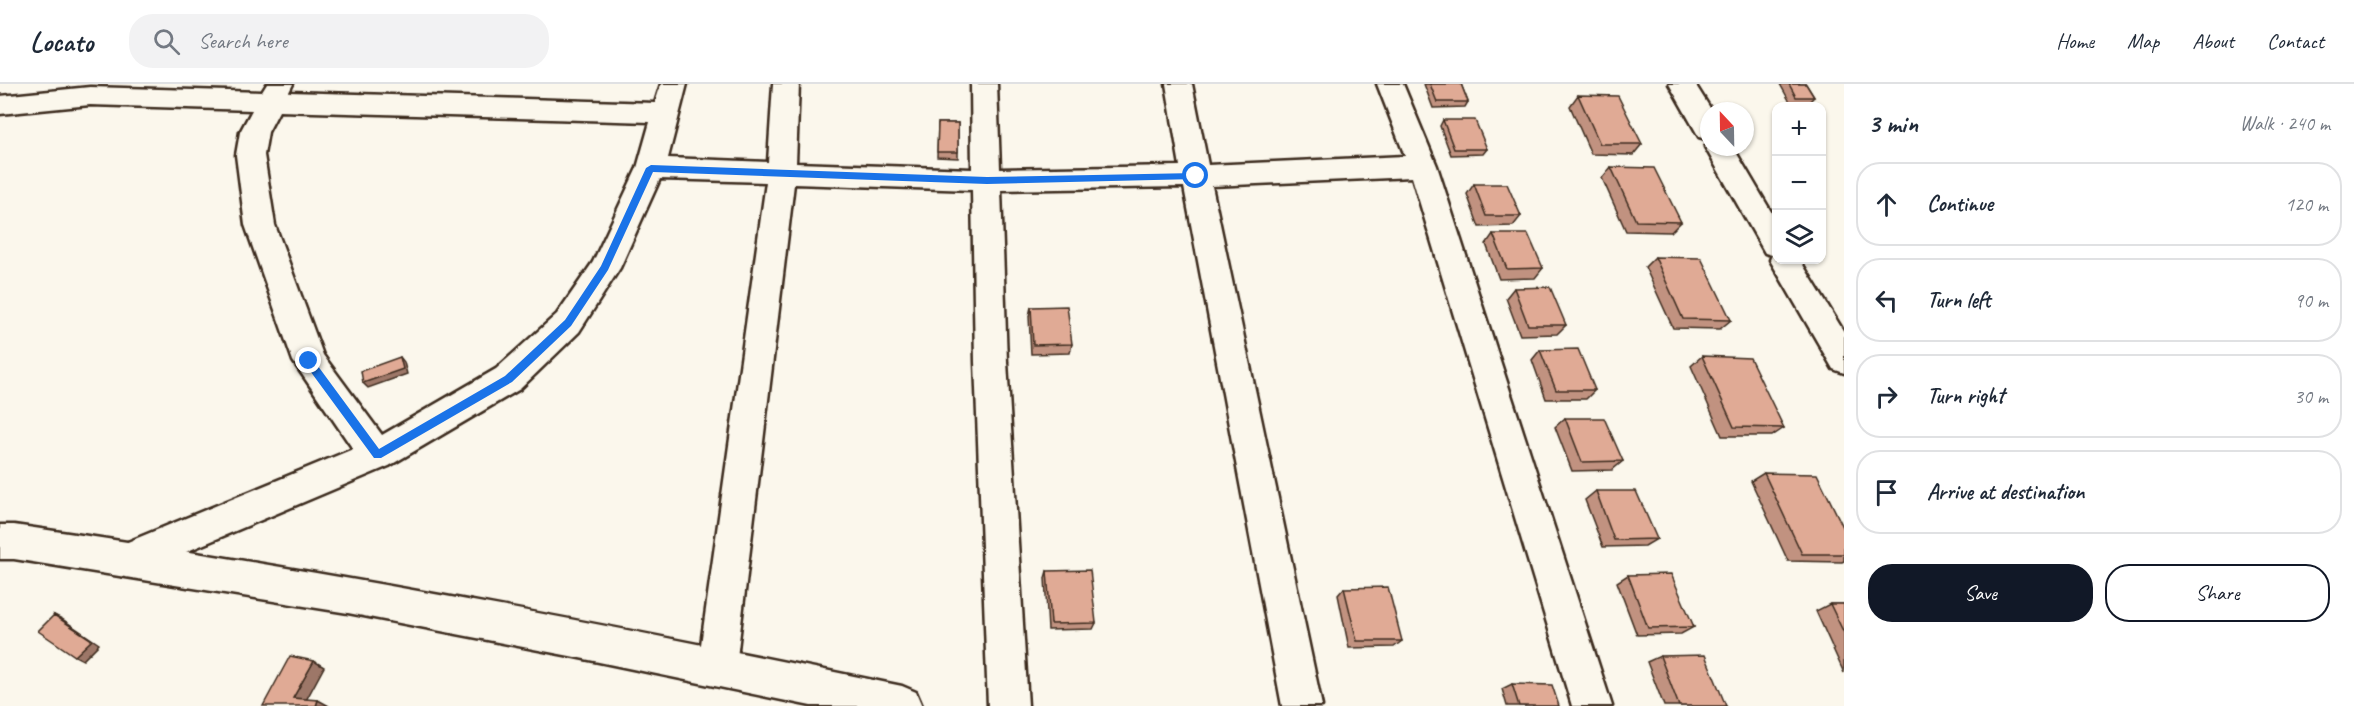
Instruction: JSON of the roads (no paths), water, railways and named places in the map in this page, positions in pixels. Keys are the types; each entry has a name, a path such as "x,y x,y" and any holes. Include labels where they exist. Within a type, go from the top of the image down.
{"street":[{"path":"717,666 781,174 786,84"},
{"path":"984,84 991,362 1008,706"},
{"path":"1179,84 1302,706"},
{"path":"1390,84 1423,166 1592,706"},
{"path":"1682,84 1700,115"},
{"path":"0,105 96,90 670,99 651,168 605,268 568,323 508,379 377,455 131,558"},
{"path":"275,92 254,132 250,155 260,225 309,361 377,455"},
{"path":"1724,156 1772,238"},
{"path":"651,168 987,180 1196,176 1423,166"},
{"path":"1788,264 1840,344"},
{"path":"0,542 131,558 445,613 717,666 902,706"}]}
